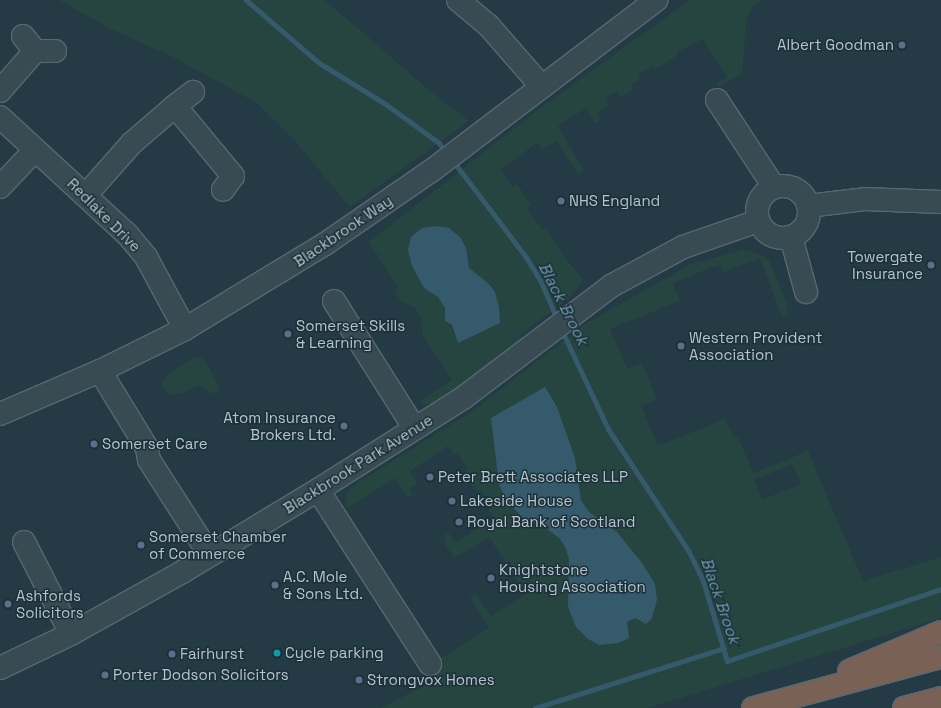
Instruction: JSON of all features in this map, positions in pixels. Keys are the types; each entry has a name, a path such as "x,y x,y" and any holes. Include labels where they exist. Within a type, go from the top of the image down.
{"highway":[{"path":"778,701 941,632"},
{"path":"753,708 941,657"},
{"path":"904,708 941,698"}],"street":[{"path":"458,0 488,25 542,86"},
{"name":"Blackbrook Way","path":"0,414 100,371 185,329 265,282 376,210 656,0"},
{"path":"0,91 38,46"},
{"path":"86,195 132,143 193,92"},
{"path":"717,100 774,188"},
{"path":"175,106 235,178"},
{"name":"Redlake Drive","path":"0,117 127,234 146,257 185,329"},
{"path":"0,187 35,150"},
{"path":"782,186 795,189 805,198 808,206 809,214 804,228 791,237 771,235 758,221 759,201 774,188 782,186"},
{"path":"808,206 866,199 941,202"},
{"name":"Blackbrook Park Avenue","path":"0,668 71,634 210,555 318,490 463,398 612,286 683,247 758,221"},
{"path":"791,237 806,292"},
{"path":"334,302 415,429"},
{"path":"100,371 147,448 149,460 210,555"},
{"path":"318,490 430,664"},
{"path":"24,542 71,634"}],"green space":[{"path":"59,0 325,0 424,86 469,121 350,207 294,140 255,102 171,56 111,29"},
{"path":"690,0 763,0 754,5 747,17 742,74 718,87 716,84 727,77 703,39 677,52 678,55 656,69 653,66 638,75 640,79 632,85 634,89 621,98 617,91 605,98 609,105 597,113 601,119 596,123 586,108 558,126 584,170 578,174 556,141 542,150 537,143 501,170 512,187 517,184 531,205 527,208 542,230 546,228 568,262 584,280 568,299 520,335 522,339 438,403 423,405 420,401 452,380 422,334 422,322 416,309 400,300 394,290 398,287 369,242 543,106","holes":["461,238 466,248 469,268 476,274 455,337 452,325 445,321 445,308 438,297"]},
{"path":"743,250 760,254 770,262 786,301 788,314 782,317 760,258 723,272 720,265 713,267 673,283 680,301 610,329 627,369 642,363 657,399 641,406 658,446 725,419 734,438 738,437 753,473 808,451 863,581 941,557 941,618 648,708 380,708 431,683 422,670 489,628 470,597 476,594 491,616 526,594 489,537 454,558 446,546 444,536 449,533 455,543 494,518 488,510 492,507 481,490 477,492 464,472 468,469 457,453 454,455 448,446 410,471 418,484 409,489 413,494 408,498 395,478 348,508 345,498 347,492 359,482 468,414 587,323 691,264","holes":["566,437 575,458 581,500 588,512 617,532 640,621 635,618 627,622 628,630 568,607 569,560 566,549 560,539 547,529 522,516 506,500 499,485 495,442","792,464 801,484 762,500 754,480"]},
{"path":"195,357 202,358 207,364 218,384 218,390 210,394 204,388 197,386 183,393 168,395 162,383 166,375"}],"water":[{"path":"436,226 449,228 461,238 466,248 469,268 489,284 495,292 499,307 500,323 458,343 452,325 445,321 445,308 438,297 424,288 412,266 408,250 411,237 422,228"},
{"path":"545,387 557,407 575,458 581,500 589,512 617,532 642,563 655,584 657,600 652,618 646,624 635,618 627,622 629,638 618,643 599,645 588,639 576,627 568,607 569,560 566,549 560,539 547,529 522,517 506,500 499,485 491,418"}],"waterway":[{"name":"Black Brook","path":"246,0 319,63 384,103 439,143 446,153"},
{"name":"Black Brook","path":"453,161 526,257 542,284 557,320"},
{"name":"Black Brook","path":"561,329 608,429 689,552 703,581 727,661 941,589"},
{"path":"535,708 724,648"}],"place":[{"name":"Albert Goodman","path":"902,45"},
{"name":"NHS England","path":"561,201"},
{"name":"Towergate Insurance","path":"931,265"},
{"name":"Somerset Skills & Learning","path":"288,334"},
{"name":"Western Provident Association","path":"681,346"},
{"name":"Atom Insurance Brokers Ltd.","path":"344,426"},
{"name":"Somerset Care","path":"94,444"},
{"name":"Peter Brett Associates LLP","path":"430,477"},
{"name":"Lakeside House","path":"452,501"},
{"name":"Royal Bank of Scotland","path":"459,522"},
{"name":"Somerset Chamber of Commerce","path":"141,545"},
{"name":"Knightstone Housing Association","path":"491,578"},
{"name":"A.C. Mole & Sons Ltd.","path":"275,585"},
{"name":"Ashfords Solicitors","path":"8,604"},
{"name":"Cycle parking","path":"277,653"},
{"name":"Fairhurst","path":"172,654"},
{"name":"Porter Dodson Solicitors","path":"105,675"},
{"name":"Strongvox Homes","path":"359,680"}]}
